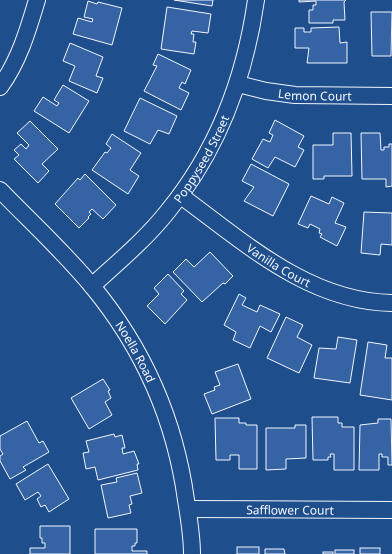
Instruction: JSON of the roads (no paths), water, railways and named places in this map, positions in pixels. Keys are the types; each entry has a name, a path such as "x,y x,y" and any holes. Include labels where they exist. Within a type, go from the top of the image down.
{"street":[{"path":"0,87 22,45 37,0"},
{"name":"Poppyseed Street","path":"92,286 140,243 181,196 204,160 223,123 238,84 250,36 256,0"},
{"name":"Lemon Court","path":"238,84 266,91 295,95 392,96"},
{"name":"Noella Road","path":"0,190 92,286 122,324 143,360 160,396 182,469 188,509 192,554"},
{"name":"Vanilla Court","path":"181,196 288,273 319,287 355,298 392,303"},
{"name":"Safflower Court","path":"188,509 392,510"}]}
